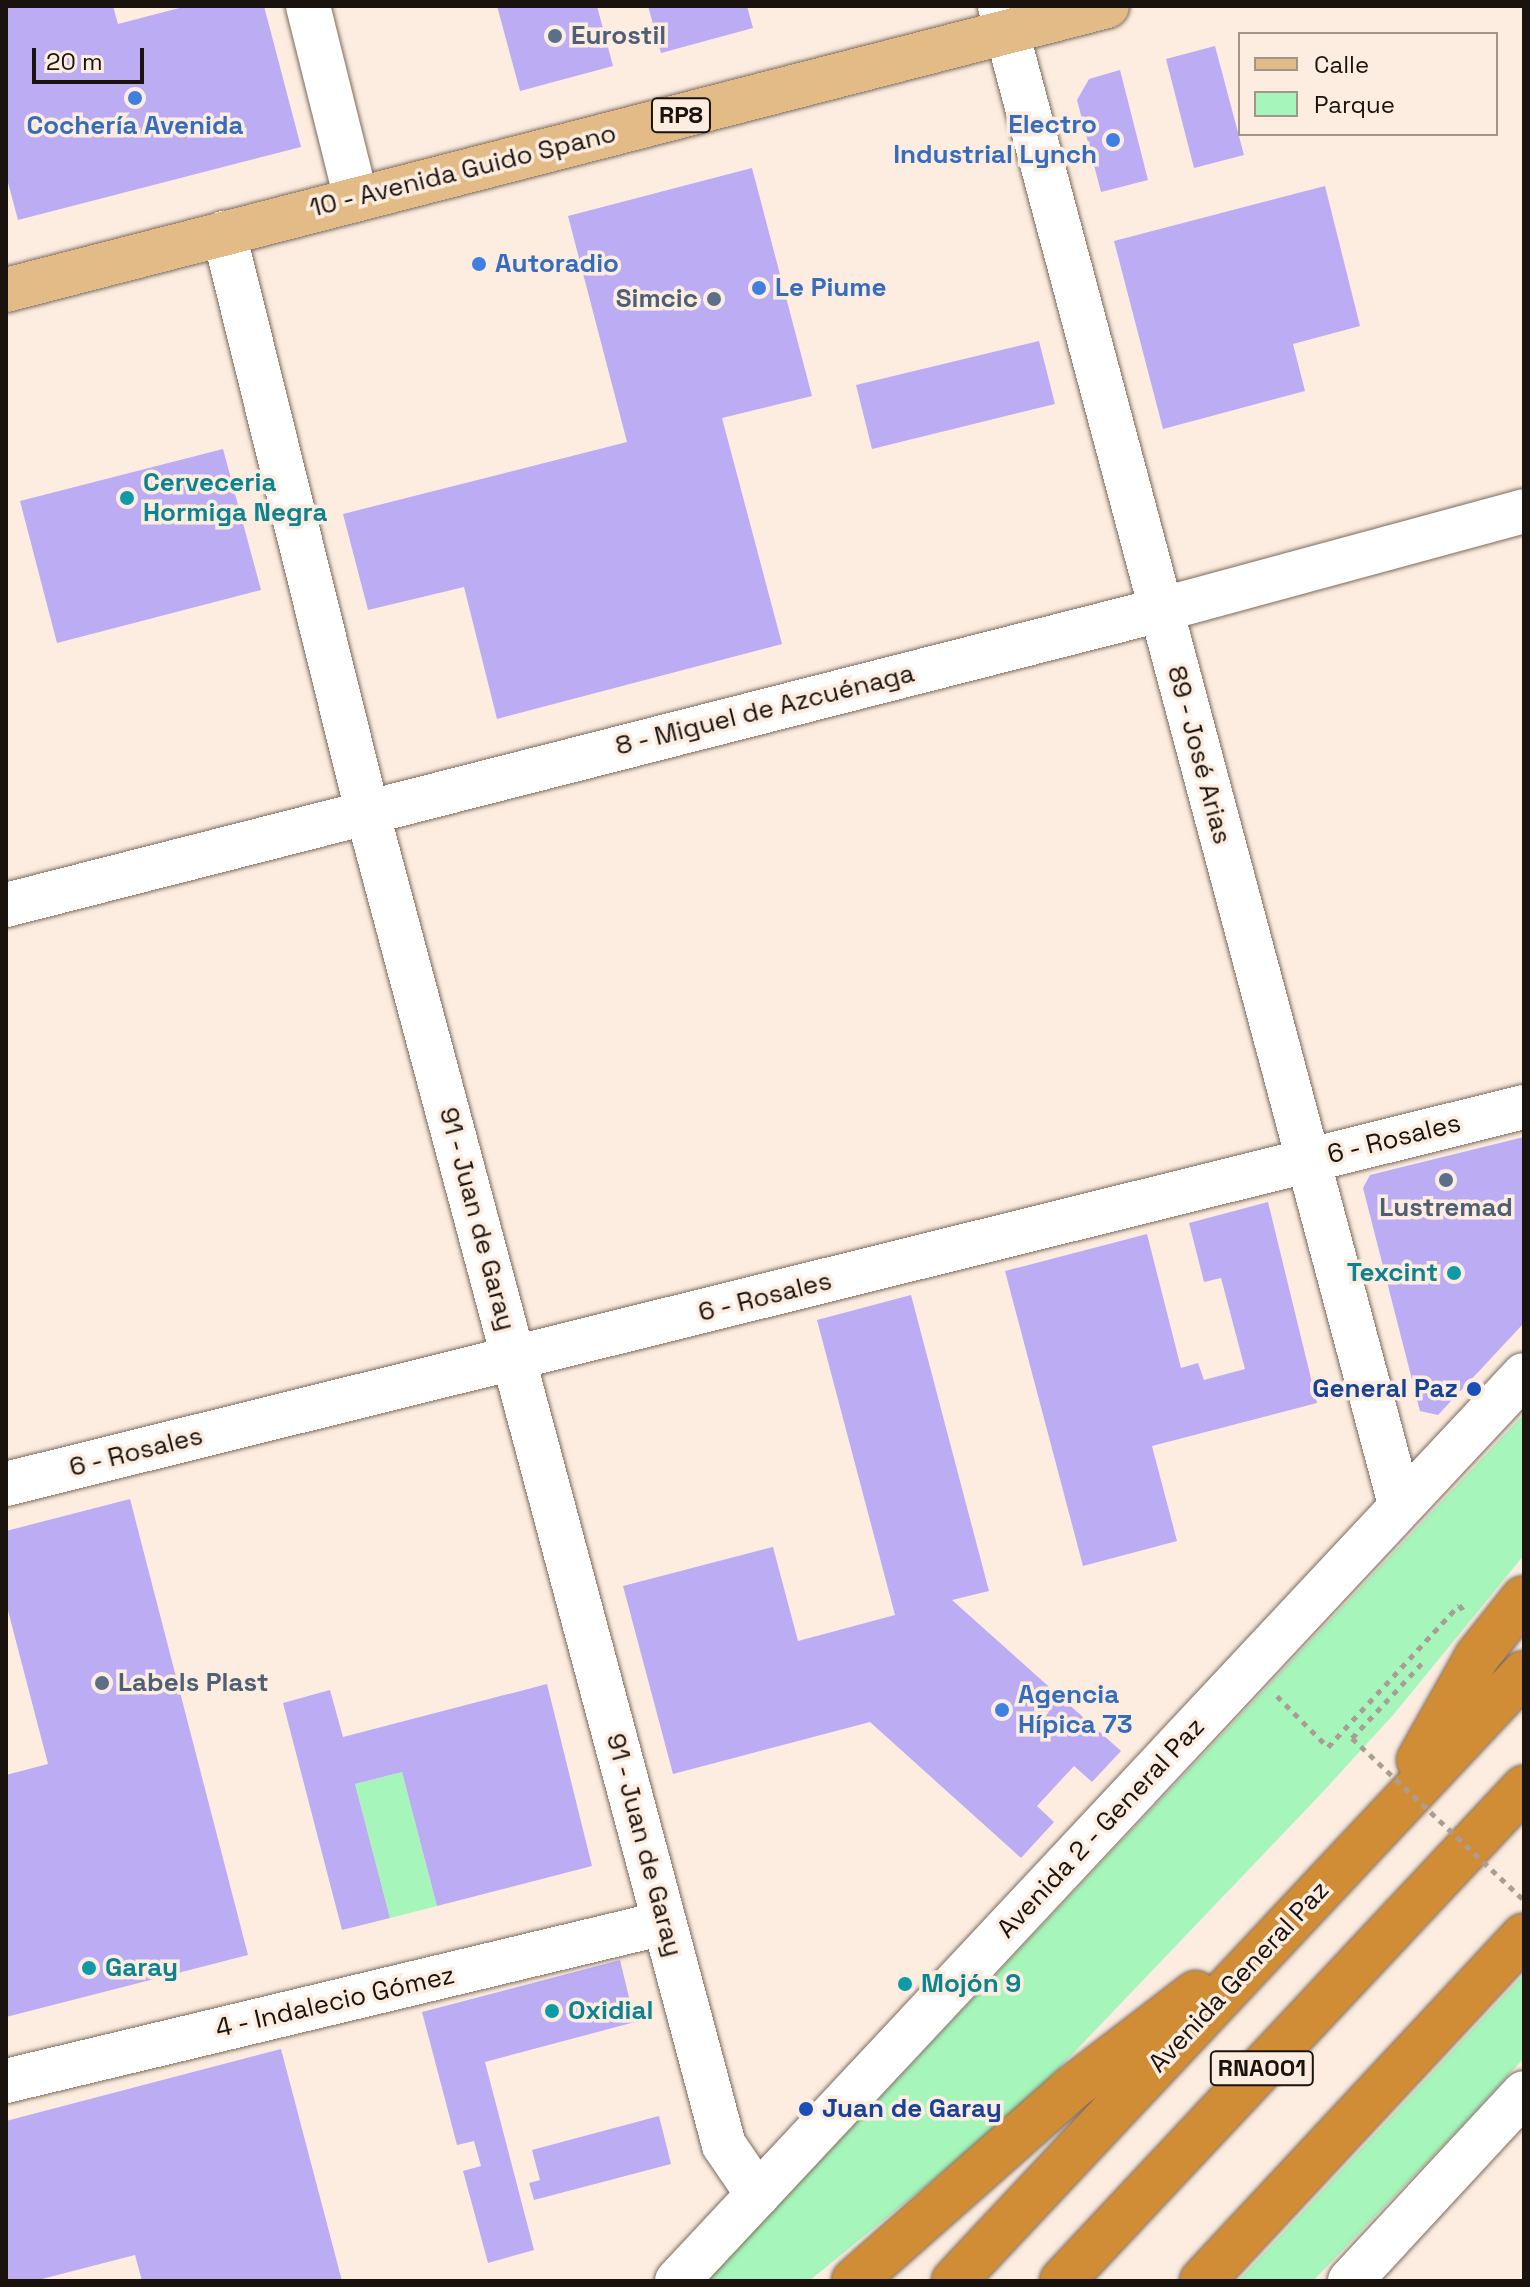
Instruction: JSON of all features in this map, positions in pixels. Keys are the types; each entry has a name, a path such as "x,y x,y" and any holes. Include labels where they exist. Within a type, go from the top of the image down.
{"highway":[{"path":"1382,1824 1477,1657 1524,1598"},
{"name":"Avenida General Paz","path":"954,2281 1524,1673"},
{"name":"RNA001","path":"1062,2281 1524,1788"},
{"path":"854,2281 1072,2088 1299,1914"},
{"path":"1213,2273 1524,1936"}],"main road":[{"name":"10 - Avenida Guido Spano","path":"6,290 356,198 1003,19 1107,6"}],"street":[{"path":"308,6 356,198"},
{"name":"89 - José Arias","path":"1003,19 1400,1504"},
{"name":"91 - Juan de Garay","path":"224,233 367,811 724,2145 758,2195"},
{"name":"8 - Miguel de Azcuénaga","path":"6,905 1160,610 1524,511"},
{"name":"6 - Rosales","path":"6,1484 1524,1107"},
{"name":"Avenida 2 - General Paz","path":"677,2281 1250,1670 1400,1504 1524,1375"},
{"name":"4 - Indalecio Gómez","path":"6,2081 664,1923"},
{"path":"1350,2281 1524,2093"}],"path":[{"path":"1250,1670 1328,1747 1459,1605 1468,1615 1457,1626"},
{"path":"1436,1648 1352,1738 1524,1900"}],"green space":[{"path":"1524,1414 1524,1555 1394,1714 1320,1795 1020,2109 809,2281 707,2281"},
{"path":"402,1772 437,1906 390,1918 355,1784"},
{"path":"1524,1974 1524,2058 1471,2116 1313,2281 1238,2281"}],"building":[{"path":"6,6 113,6 118,24 187,6 264,6 301,147 18,220 6,175"},
{"name":"Eurostil","path":"497,6 597,6 613,66 520,91"},
{"path":"648,6 747,6 753,28 661,53"},
{"path":"1215,46 1244,155 1194,168 1166,59"},
{"name":"Electro Industrial Lynch","path":"1120,70 1148,180 1101,192 1077,100 1089,79"},
{"path":"752,168 812,396 722,418 782,644 497,719 464,587 368,610 343,514 627,442 568,216"},
{"path":"1325,186 1360,326 1293,344 1305,391 1163,429 1114,241"},
{"path":"1039,341 1055,404 872,449 856,385"},
{"path":"223,449 261,590 57,643 20,501"},
{"name":"Texcint","path":"1524,1137 1524,1323 1438,1415 1420,1411 1363,1188 1370,1175"},
{"path":"1268,1202 1317,1403 1152,1446 1177,1541 1083,1566 1005,1271 1147,1234 1181,1368 1198,1363 1204,1380 1245,1369 1221,1278 1204,1282 1189,1223"},
{"path":"911,1295 989,1591 952,1600 1121,1751 1092,1782 1074,1766 1037,1806 1054,1822 1021,1858 870,1722 673,1774 623,1586 773,1547 798,1641 895,1615 817,1320"},
{"name":"Labels Plast","path":"130,1499 248,1955 6,2017 6,1775 48,1764 6,1603 6,1531"},
{"path":"547,1684 592,1866 437,1906 402,1772 355,1784 390,1918 342,1930 283,1703 330,1690 343,1737"},
{"path":"620,1960 635,2022 485,2062 534,2250 488,2263 463,2171 481,2166 474,2141 457,2145 422,2012"},
{"path":"281,2049 342,2281 142,2281 135,2255 34,2281 6,2281 6,2121"},
{"path":"659,2116 671,2164 534,2200 529,2183 540,2180 532,2150"}],"place":[{"name":"Eurostil","path":"555,36"},
{"name":"Cochería Avenida","path":"135,98"},
{"name":"Electro Industrial Lynch","path":"1113,140"},
{"name":"Autoradio","path":"479,264"},
{"name":"Le Piume","path":"759,288"},
{"name":"Simcic","path":"714,299"},
{"name":"Cerveceria Hormiga Negra","path":"127,498"},
{"name":"Lustremad","path":"1446,1180"},
{"name":"Texcint","path":"1454,1273"},
{"name":"General Paz","path":"1474,1389"},
{"name":"Labels Plast","path":"102,1683"},
{"name":"Agencia Hípica 73","path":"1002,1710"},
{"name":"Garay","path":"89,1968"},
{"name":"Mojón 9","path":"905,1984"},
{"name":"Oxidial","path":"552,2011"},
{"name":"Juan de Garay","path":"806,2109"}]}
